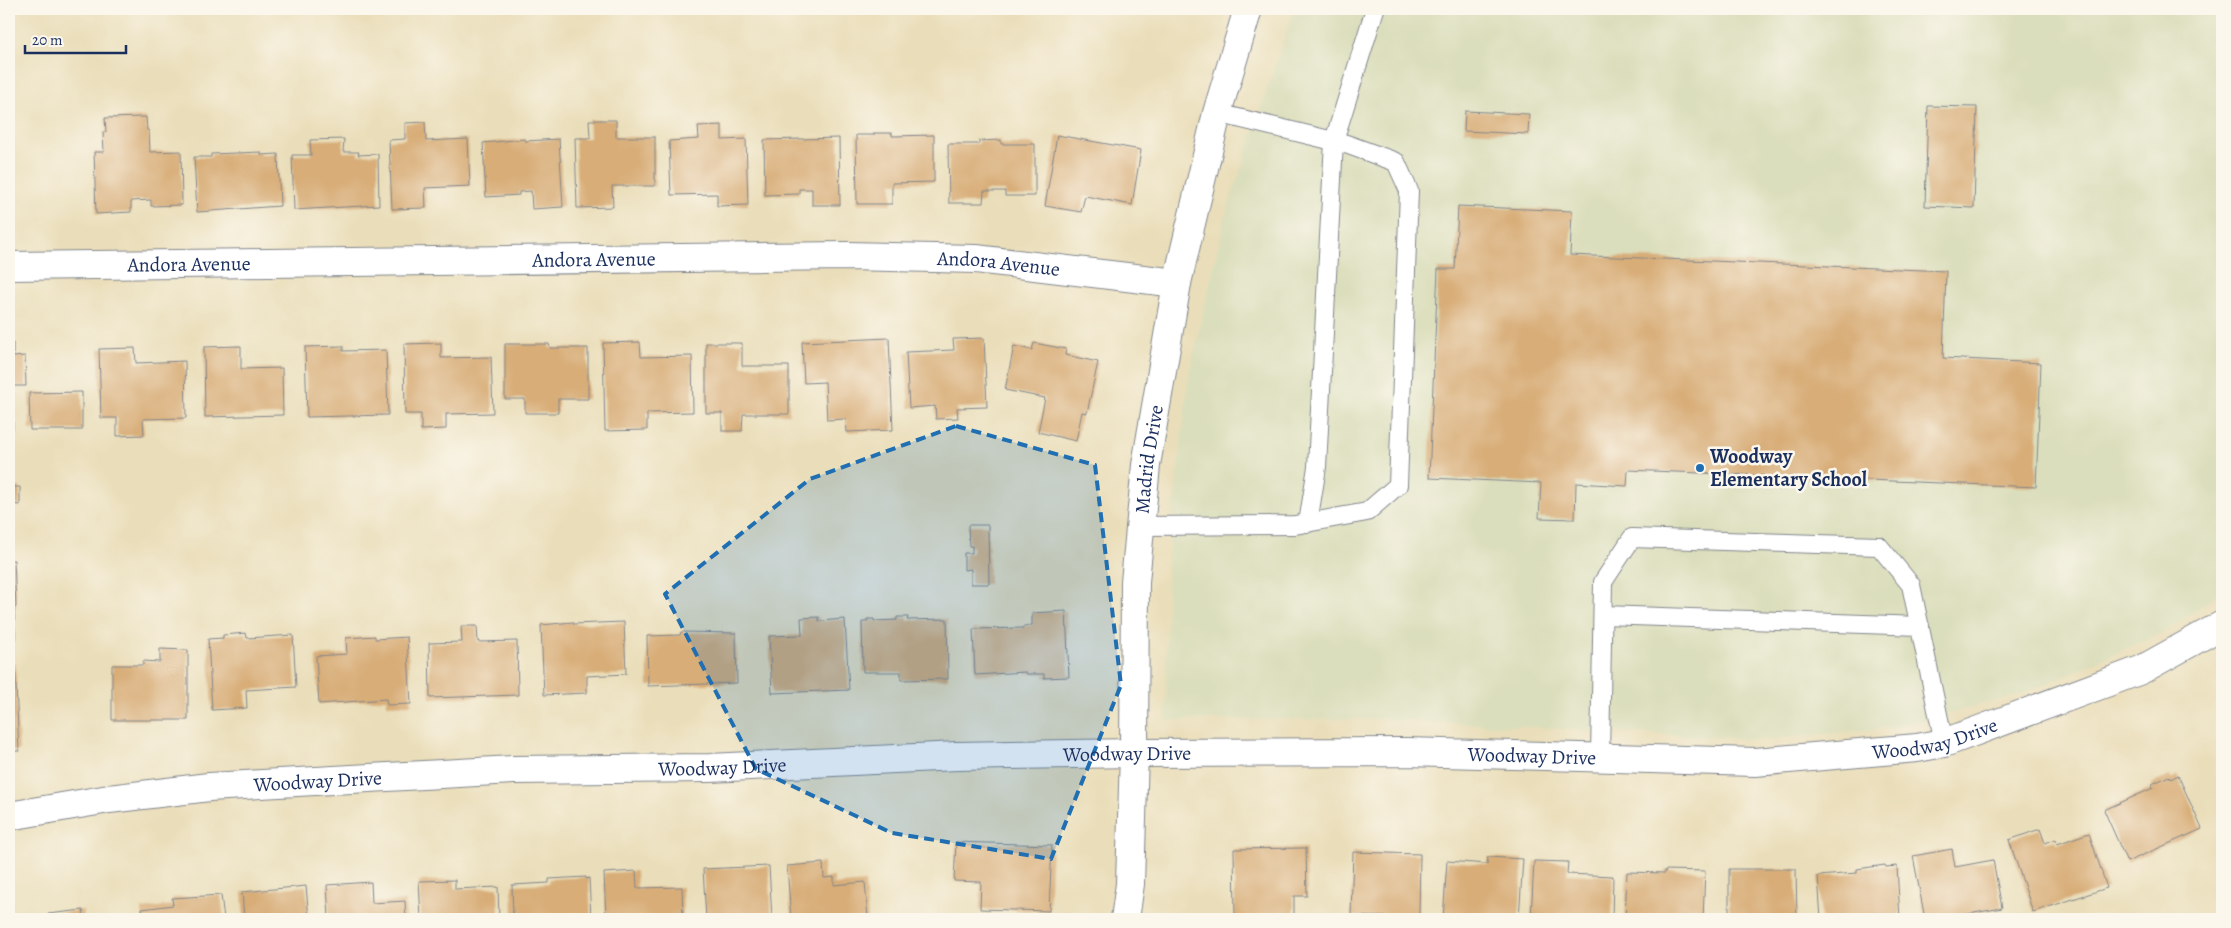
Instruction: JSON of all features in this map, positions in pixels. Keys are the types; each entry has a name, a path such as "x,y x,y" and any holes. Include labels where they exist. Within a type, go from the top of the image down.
{"street":[{"name":"Madrid Drive","path":"1125,919 1130,884 1134,752 1135,582 1146,465 1177,283 1217,113 1248,9"},
{"name":"Andora Avenue","path":"9,266 848,256 976,258 1177,283"},
{"name":"Woodway Drive","path":"9,816 109,799 209,786 513,770 710,768 957,756 1134,752 1407,752 1755,762 1917,748 1944,743 2141,670 2222,625"}],"lane":[{"path":"1308,523 1316,467 1334,141 1375,9"},
{"path":"1140,526 1295,525 1308,523 1367,512 1398,485 1409,191 1396,162 1334,141 1217,113"},
{"path":"1600,758 1603,582 1632,538 1879,546 1911,585 1944,743"},
{"path":"1603,615 1920,626"}],"highlighted area":[{"path":"956,426 1095,465 1121,685 1051,859 892,833 756,769 665,594 810,479"}],"shaded area":[{"name":"Woodway Elementary School","path":"1294,9 2222,9 2222,591 2168,630 2025,693 1897,727 1765,740 1383,719 1166,720 1167,562 1189,374 1225,216"}],"building":[{"path":"1928,106 1977,107 1974,208 1925,206"},
{"path":"1465,111 1529,114 1528,134 1464,131"},
{"path":"146,117 150,152 181,151 182,205 151,206 151,200 131,201 131,212 96,214 94,152 104,152 103,132 106,132 105,118"},
{"path":"589,120 616,120 616,137 655,137 655,186 612,186 613,207 577,208 575,138 590,138"},
{"path":"425,122 426,141 468,139 470,186 425,188 426,208 392,209 389,140 405,139 405,123"},
{"path":"722,125 722,140 746,139 748,205 717,206 717,194 671,195 669,141 699,139 698,126"},
{"path":"874,133 892,133 892,136 934,135 934,182 892,183 892,204 857,204 856,135 874,135"},
{"path":"1057,135 1141,150 1132,205 1085,196 1081,212 1045,206"},
{"path":"839,138 840,205 812,205 812,189 799,189 799,194 765,195 764,140"},
{"path":"344,139 343,152 359,152 358,155 378,154 379,205 294,210 292,155 311,155 310,140"},
{"path":"525,139 525,141 559,139 563,207 532,209 531,191 519,192 519,195 486,197 483,143"},
{"path":"1001,140 1001,144 1035,144 1035,196 1005,196 1005,191 984,191 983,203 949,203 948,144 979,144 979,141"},
{"path":"261,152 261,155 278,154 280,206 197,212 194,157 211,157 211,154"},
{"path":"1458,206 1572,211 1570,255 1946,271 1943,358 2041,363 2036,487 1628,470 1627,486 1576,483 1575,519 1539,518 1541,483 1429,478 1438,269 1455,269"},
{"path":"889,338 893,430 847,432 846,419 827,420 825,382 804,383 802,342"},
{"path":"984,338 987,407 957,408 958,418 936,419 935,406 909,408 906,352 954,350 953,339"},
{"path":"640,342 641,357 692,356 693,412 647,413 647,430 605,431 603,343"},
{"path":"9,343 13,343 13,357 25,356 26,386 13,386 13,429 9,429"},
{"path":"441,343 441,358 491,357 493,413 446,414 446,429 421,430 421,414 405,414 404,344"},
{"path":"706,343 742,343 742,366 789,366 789,414 743,414 742,431 722,431 722,413 706,413"},
{"path":"1034,343 1066,349 1065,355 1098,362 1087,413 1082,412 1076,441 1038,432 1045,398 1005,390 1014,346 1032,350"},
{"path":"505,344 549,344 550,348 588,348 588,399 558,399 558,413 525,413 525,399 505,399"},
{"path":"241,346 241,369 282,368 283,415 205,417 204,347"},
{"path":"343,346 343,351 386,350 388,415 307,417 305,347"},
{"path":"135,348 136,363 185,361 186,418 143,419 144,435 117,436 117,418 101,418 99,349"},
{"path":"82,392 82,430 30,430 29,393"},
{"path":"9,487 20,487 20,505 9,504"},
{"path":"968,525 988,525 989,584 971,584 971,569 964,570 964,553 972,553 972,546 969,546"},
{"path":"9,560 14,560 15,640 9,640"},
{"path":"1066,611 1069,677 1044,678 1044,674 1026,674 1026,672 975,675 973,629 1023,628 1024,626 1032,625 1032,613"},
{"path":"819,617 819,621 845,619 849,690 772,693 769,636 802,635 801,618"},
{"path":"897,617 908,617 907,620 947,619 948,679 901,680 901,672 863,672 862,622 867,622 867,619 874,619 874,621 897,620"},
{"path":"573,622 573,624 624,622 626,674 587,676 587,693 544,695 541,625"},
{"path":"461,626 477,626 478,642 517,641 518,695 430,698 429,643 462,642"},
{"path":"681,632 736,633 737,683 648,686 647,636 680,635"},
{"path":"246,633 247,638 293,635 296,687 246,690 247,708 212,710 208,639 223,638 223,635"},
{"path":"375,636 375,639 407,637 411,704 387,705 386,699 319,704 316,656 347,654 346,638"},
{"path":"160,649 188,650 188,720 112,720 112,665 143,665 143,661 160,662"},
{"path":"15,664 19,751 9,751 9,665"},
{"path":"2178,775 2202,829 2127,862 2104,810 2153,788 2152,784 2169,776 2171,779"},
{"path":"2040,829 2045,843 2056,839 2057,844 2089,833 2107,888 2033,912 2009,840"},
{"path":"956,842 1052,845 1049,911 980,909 981,882 954,881"},
{"path":"1306,848 1307,896 1294,896 1294,916 1235,917 1234,849"},
{"path":"1952,849 1955,867 1993,860 2002,908 1940,919 1925,919 1913,856"},
{"path":"1353,852 1420,854 1419,918 1351,916"},
{"path":"1488,857 1523,859 1519,919 1443,919 1447,861 1487,864"},
{"path":"1534,861 1568,862 1567,874 1613,876 1612,919 1531,919"},
{"path":"823,863 824,878 834,877 834,885 865,882 868,919 791,919 787,866"},
{"path":"1885,865 1886,867 1897,866 1900,919 1821,919 1818,876 1857,873 1857,869"},
{"path":"769,866 772,919 706,919 703,869"},
{"path":"1729,869 1796,869 1797,919 1729,919"},
{"path":"1665,870 1705,871 1703,919 1625,919 1627,872 1665,873"},
{"path":"636,871 637,888 682,887 683,919 606,919 604,873"},
{"path":"586,877 586,879 589,878 591,919 513,919 512,885 549,883 549,879"},
{"path":"455,880 455,889 498,887 499,919 421,919 419,881"},
{"path":"371,882 372,903 405,901 406,919 329,919 327,885"},
{"path":"306,886 309,919 244,919 242,892"},
{"path":"221,895 224,919 143,919 142,909 173,905 172,898"},
{"path":"83,910 84,919 49,919 48,914"}],"place":[{"name":"Woodway Elementary School","path":"1700,468"}]}
